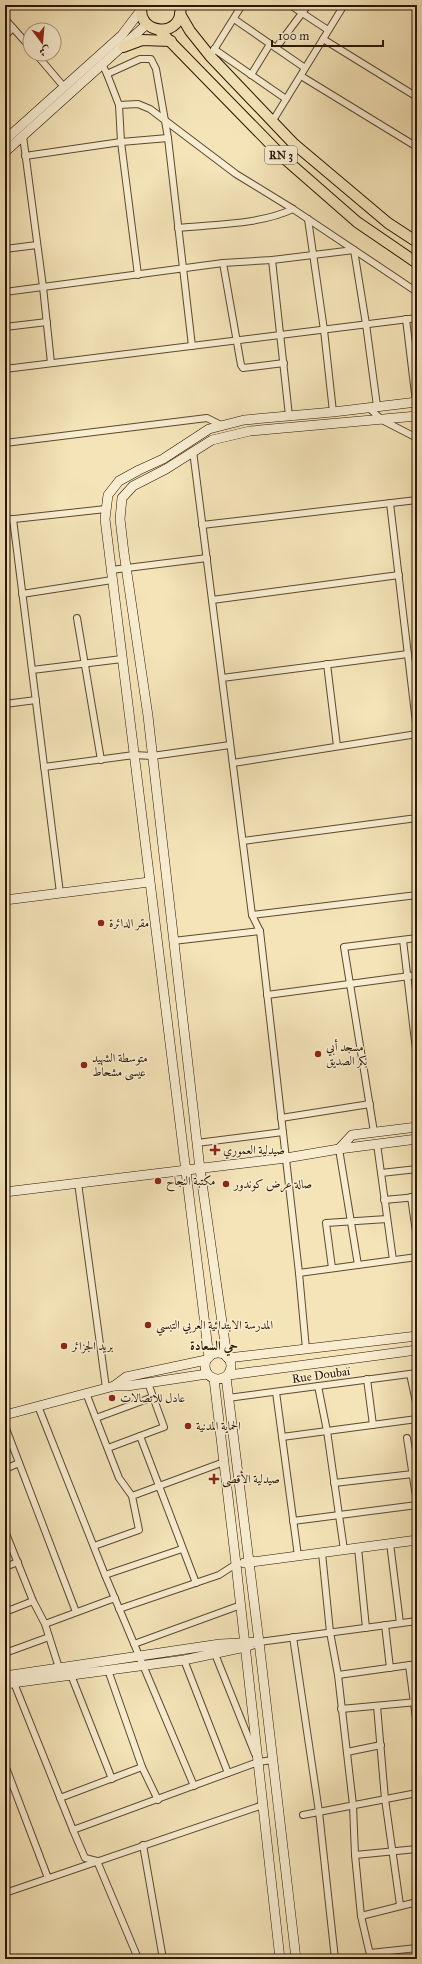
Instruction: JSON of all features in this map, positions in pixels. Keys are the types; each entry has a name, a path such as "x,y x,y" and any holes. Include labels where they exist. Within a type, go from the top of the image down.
{"main road":[{"path":"141,7 147,24 159,30 173,26 182,9"},
{"path":"5,140 122,35 141,7"},
{"name":"RN 3","path":"182,9 190,31 212,53 272,122 293,143 366,205 417,242"},
{"path":"5,152 147,24"},
{"name":"RN 3","path":"159,30 172,41 285,159 357,222 417,263"},
{"path":"123,47 142,40 151,39 172,41"},
{"path":"280,1959 224,1462 210,1377 205,1367 208,1358 105,519 108,495 119,481 139,470 163,460 209,430 244,420 417,402"},
{"path":"296,1959 259,1642 228,1398 227,1376 231,1364 228,1357 200,1169 152,756 120,519 122,498 134,486 166,469 212,440 250,431 417,416"},
{"path":"5,900 149,882"},
{"path":"339,1149 352,1135 417,1127"},
{"path":"5,1192 286,1158 339,1149 417,1139"},
{"path":"110,1387 126,1377 208,1358 216,1353 228,1357 417,1336"},
{"path":"5,1415 110,1387 227,1376 417,1350"},
{"path":"236,1564 417,1540"},
{"path":"5,1676 139,1656 259,1642"},
{"path":"10,1684 184,1660 215,1654 245,1644"}],"street":[{"path":"242,5 212,53 251,75 286,99"},
{"path":"290,5 328,30"},
{"path":"276,48 308,5"},
{"path":"272,122 344,5"},
{"path":"5,19 22,38"},
{"path":"234,19 305,68"},
{"path":"5,36 13,28"},
{"path":"323,39 417,97"},
{"path":"251,75 270,44"},
{"path":"108,74 140,59 151,59 156,69 168,138 192,346"},
{"path":"43,62 64,87"},
{"path":"102,64 108,74 119,105 121,142 138,275"},
{"path":"301,76 417,147"},
{"path":"119,105 138,104 150,109 236,174 293,209 417,292"},
{"path":"23,136 43,287 51,363"},
{"path":"25,156 121,142 168,138"},
{"path":"178,228 256,220 281,215 293,209"},
{"path":"308,219 324,330 332,412"},
{"path":"5,249 37,245"},
{"path":"5,292 223,263 272,260 313,253 354,250"},
{"path":"354,250 366,324 372,406 382,420 417,438"},
{"path":"272,260 289,416"},
{"path":"223,263 232,320 243,368 284,363"},
{"path":"5,369 417,318"},
{"path":"406,319 417,402"},
{"path":"5,328 47,322"},
{"path":"5,443 207,418 223,426"},
{"path":"193,451 252,915 260,931 299,1273 306,1349"},
{"path":"202,524 417,500"},
{"path":"390,503 416,708 417,730"},
{"path":"5,520 106,509"},
{"path":"13,519 60,893"},
{"path":"111,570 207,558"},
{"path":"212,600 399,574"},
{"path":"22,594 112,580"},
{"path":"77,618 86,664 101,760"},
{"path":"222,678 408,654"},
{"path":"32,670 122,659"},
{"path":"327,664 337,746"},
{"path":"5,704 36,700"},
{"path":"233,763 417,734"},
{"path":"44,767 134,755 152,756 230,745"},
{"path":"243,841 417,818"},
{"path":"252,915 417,895"},
{"path":"173,942 260,931"},
{"path":"374,1132 348,984 344,947 417,938"},
{"path":"402,940 417,1058"},
{"path":"267,995 417,975"},
{"path":"281,1118 370,1104"},
{"path":"197,1143 283,1132"},
{"path":"377,1144 392,1260"},
{"path":"339,1149 358,1265"},
{"path":"381,1173 417,1169"},
{"path":"78,1183 110,1387"},
{"path":"384,1200 414,1197 417,1239"},
{"path":"332,1268 326,1223 387,1219"},
{"path":"299,1273 417,1257"},
{"path":"414,1373 417,1408"},
{"name":"Rue Doubaï","path":"228,1398 414,1373"},
{"path":"367,1380 373,1425"},
{"path":"108,1448 164,1427 148,1383"},
{"path":"318,1386 327,1431 344,1550"},
{"path":"276,1392 298,1556"},
{"path":"86,1393 119,1478 132,1496 139,1530 94,1546"},
{"path":"96,1418 153,1396"},
{"path":"38,1406 105,1575 194,1786"},
{"path":"282,1437 417,1419"},
{"path":"5,1426 76,1612"},
{"path":"140,1436 182,1549 196,1582"},
{"path":"293,1521 417,1504 407,1438"},
{"path":"132,1496 224,1462"},
{"path":"5,1469 19,1463"},
{"path":"334,1483 413,1474"},
{"path":"5,1530 33,1601 45,1624 59,1668"},
{"path":"390,1543 400,1623"},
{"path":"358,1548 366,1628"},
{"path":"105,1575 182,1549"},
{"path":"322,1553 330,1632 338,1675 353,1805 355,1855 362,1916 371,1956 417,1948"},
{"path":"5,1567 18,1562"},
{"path":"119,1609 219,1575 236,1564"},
{"path":"45,1624 115,1598"},
{"path":"5,1612 33,1601"},
{"path":"134,1644 241,1605"},
{"path":"259,1642 417,1621"},
{"path":"385,1625 390,1668"},
{"path":"5,1652 49,1637"},
{"path":"293,1637 319,1812 335,1959"},
{"path":"215,1654 258,1762"},
{"path":"184,1660 228,1773"},
{"path":"338,1675 417,1664"},
{"path":"409,1665 416,1703 417,1726"},
{"path":"108,1670 142,1766 158,1800"},
{"path":"71,1675 112,1779"},
{"path":"10,1684 85,1858 97,1861"},
{"path":"341,1709 416,1703"},
{"path":"377,1706 386,1799 400,1905"},
{"path":"346,1752 381,1745"},
{"path":"73,1830 258,1762 273,1760"},
{"path":"5,1765 48,1878"},
{"path":"60,1798 112,1779 142,1766"},
{"path":"303,1815 417,1793"},
{"path":"5,1894 143,1845 263,1805"},
{"path":"143,1845 163,1959"},
{"path":"355,1855 417,1849"},
{"path":"97,1861 137,1956"},
{"path":"362,1916 400,1905 417,1902"},
{"path":"5,1950 8,1959"}],"place":[{"name":"مقر الدائرة","path":"101,923"},
{"name":"مسجد أبي بكر الصديق","path":"318,1054"},
{"name":"متوسطة الشهيد عيسى مشحاط","path":"84,1065"},
{"name":"صيدلية العموري","path":"215,1150"},
{"name":"مكتبة النجاح","path":"158,1181"},
{"name":"صالة عرض كوندور","path":"226,1184"},
{"name":"المدرسة الابتدائية العربي التبسي","path":"148,1325"},
{"name":"بريد الجزائر","path":"64,1346"},
{"name":"عادل للاتصالات","path":"112,1398"},
{"name":"الحماية المدنية","path":"188,1426"},
{"name":"صيدلية الأقصى","path":"214,1479"}],"district":[{"name":"حي السعادة","path":"214,1345"}]}
